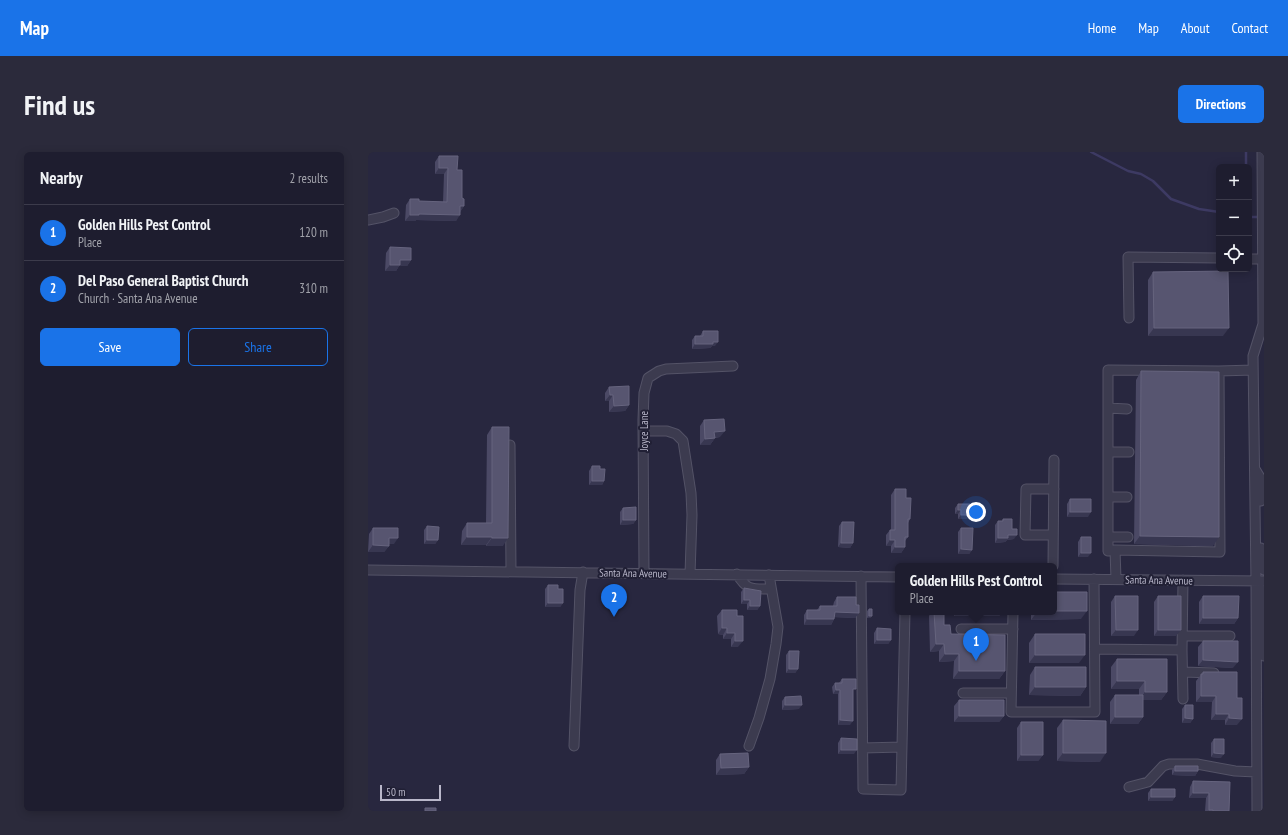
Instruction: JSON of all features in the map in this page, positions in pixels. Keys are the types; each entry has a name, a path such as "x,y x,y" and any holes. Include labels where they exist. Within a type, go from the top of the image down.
{"street":[{"path":"1262,152 1263,327 1253,356 1255,469 1262,596 1262,651 1264,656"},
{"path":"368,220 394,213"},
{"path":"1129,318 1128,257 1216,258"},
{"path":"1252,259 1263,259"},
{"name":"Joyce Lane","path":"644,573 644,393 648,378 659,371 666,369 734,366"},
{"path":"1219,371 1220,552 1108,551 1108,370 1254,370"},
{"path":"1108,408 1127,409"},
{"path":"644,432 667,431 676,434 683,441 691,493 692,515 690,574"},
{"path":"510,445 511,571"},
{"path":"1108,452 1129,452"},
{"path":"1053,563 1054,460"},
{"path":"1255,469 1261,479 1261,543 1264,570"},
{"path":"1053,535 1025,535 1026,488 1054,489"},
{"path":"1108,497 1127,497"},
{"path":"1108,537 1128,537"},
{"path":"1115,550 1116,579"},
{"name":"Santa Ana Avenue","path":"368,570 895,576"},
{"path":"574,746 580,590 583,572"},
{"path":"737,574 743,585 751,589 771,589"},
{"path":"749,746 770,680 778,627 769,575"},
{"path":"861,576 863,789 901,790 905,615"},
{"name":"Santa Ana Avenue","path":"1057,579 1260,581"},
{"path":"1013,615 1011,712 1095,712 1094,579"},
{"path":"1183,580 1183,699"},
{"path":"1257,811 1256,772 1260,581"},
{"path":"961,629 1013,629"},
{"path":"1183,636 1230,636"},
{"path":"1094,649 1182,650"},
{"path":"1183,672 1222,673"},
{"path":"963,693 1011,693"},
{"path":"863,748 902,747"},
{"path":"1129,787 1148,782 1163,766 1169,764 1197,764 1235,771 1256,772"}],"building":[{"path":"439,156 458,156 457,170 462,170 462,198 464,199 464,206 460,206 460,215 410,215 410,199 419,199 419,201 447,202 448,168 439,168"},
{"path":"390,247 411,248 411,260 400,260 400,265 390,265"},
{"path":"1153,272 1228,272 1229,328 1154,328"},
{"path":"703,331 718,331 718,342 713,342 713,344 695,344 695,336 703,336"},
{"path":"1141,371 1219,372 1219,537 1140,536"},
{"path":"629,386 629,405 614,406 613,395 610,395 609,387"},
{"path":"724,419 725,431 714,432 715,438 705,439 704,420"},
{"path":"492,427 509,427 508,538 467,537 467,523 492,523"},
{"path":"592,466 600,466 600,469 605,469 604,481 592,481"},
{"path":"895,489 906,489 906,498 911,498 910,519 908,519 908,537 905,537 905,547 895,547 895,540 890,540 890,530 895,530"},
{"path":"1070,499 1091,499 1091,512 1070,512"},
{"path":"958,504 970,504 970,515 961,515 961,510 958,510"},
{"path":"636,507 636,520 623,520 623,508"},
{"path":"1003,519 1012,519 1012,529 1017,529 1017,535 1008,535 1008,538 998,538 998,521 1003,521"},
{"path":"842,522 854,522 853,543 841,543"},
{"path":"427,526 439,527 438,540 427,540"},
{"path":"373,528 398,528 398,538 389,538 389,546 373,545"},
{"path":"961,528 973,528 972,550 961,549"},
{"path":"1081,537 1091,537 1091,553 1081,553"},
{"path":"548,585 558,585 558,589 563,589 563,603 548,603"},
{"path":"744,588 761,591 760,606 750,606 750,600 744,600"},
{"path":"1057,592 1087,592 1087,611 1057,611"},
{"path":"1115,596 1138,596 1138,630 1116,630"},
{"path":"1158,596 1181,596 1181,630 1158,630"},
{"path":"1203,596 1239,596 1238,618 1203,618"},
{"path":"837,597 856,597 856,605 859,605 859,613 835,612 834,619 807,619 807,610 820,610 820,606 837,606"},
{"path":"869,609 872,609 872,616 869,616"},
{"path":"722,610 737,610 737,616 743,616 743,641 735,641 735,633 727,633 727,628 722,628"},
{"path":"934,615 944,615 944,625 950,625 951,634 1005,635 1005,671 959,671 959,654 945,654 944,644 936,644"},
{"path":"877,628 891,629 891,640 877,640"},
{"path":"1035,634 1085,634 1085,655 1035,655"},
{"path":"1203,641 1238,641 1238,662 1203,660"},
{"path":"789,651 799,651 798,669 789,669"},
{"path":"1117,659 1167,659 1167,692 1145,692 1145,681 1117,681"},
{"path":"1035,667 1086,667 1086,687 1035,687"},
{"path":"1203,672 1237,672 1237,698 1242,698 1242,719 1229,718 1229,714 1216,714 1216,696 1201,696 1201,674 1203,674"},
{"path":"842,679 856,679 856,689 853,689 853,721 840,720 840,690 836,690 835,683 842,683"},
{"path":"1115,695 1143,695 1143,717 1115,717"},
{"path":"801,696 802,705 785,705 785,697"},
{"path":"959,700 1004,700 1004,716 959,716"},
{"path":"1185,705 1193,705 1193,719 1185,718"},
{"path":"1063,720 1106,721 1106,753 1063,753"},
{"path":"1021,722 1043,722 1043,755 1021,755"},
{"path":"841,738 857,739 857,750 841,750"},
{"path":"1214,739 1224,739 1224,754 1214,753"},
{"path":"748,753 749,767 721,768 720,754"},
{"path":"1175,766 1198,766 1198,771 1175,771"},
{"path":"1193,781 1230,782 1229,811 1209,810 1209,793 1193,793"},
{"path":"1151,789 1175,789 1175,797 1151,797"},
{"path":"425,808 436,808 436,811 425,811"}],"waterway":[{"path":"1091,152 1128,171 1141,174 1153,181 1171,199 1199,209 1216,212"},
{"path":"1246,152 1246,164"},
{"path":"1252,217 1260,217"}],"place":[{"name":"Del Paso General Baptist Church","path":"614,617"},
{"name":"Golden Hills Pest Control","path":"976,661"}]}
